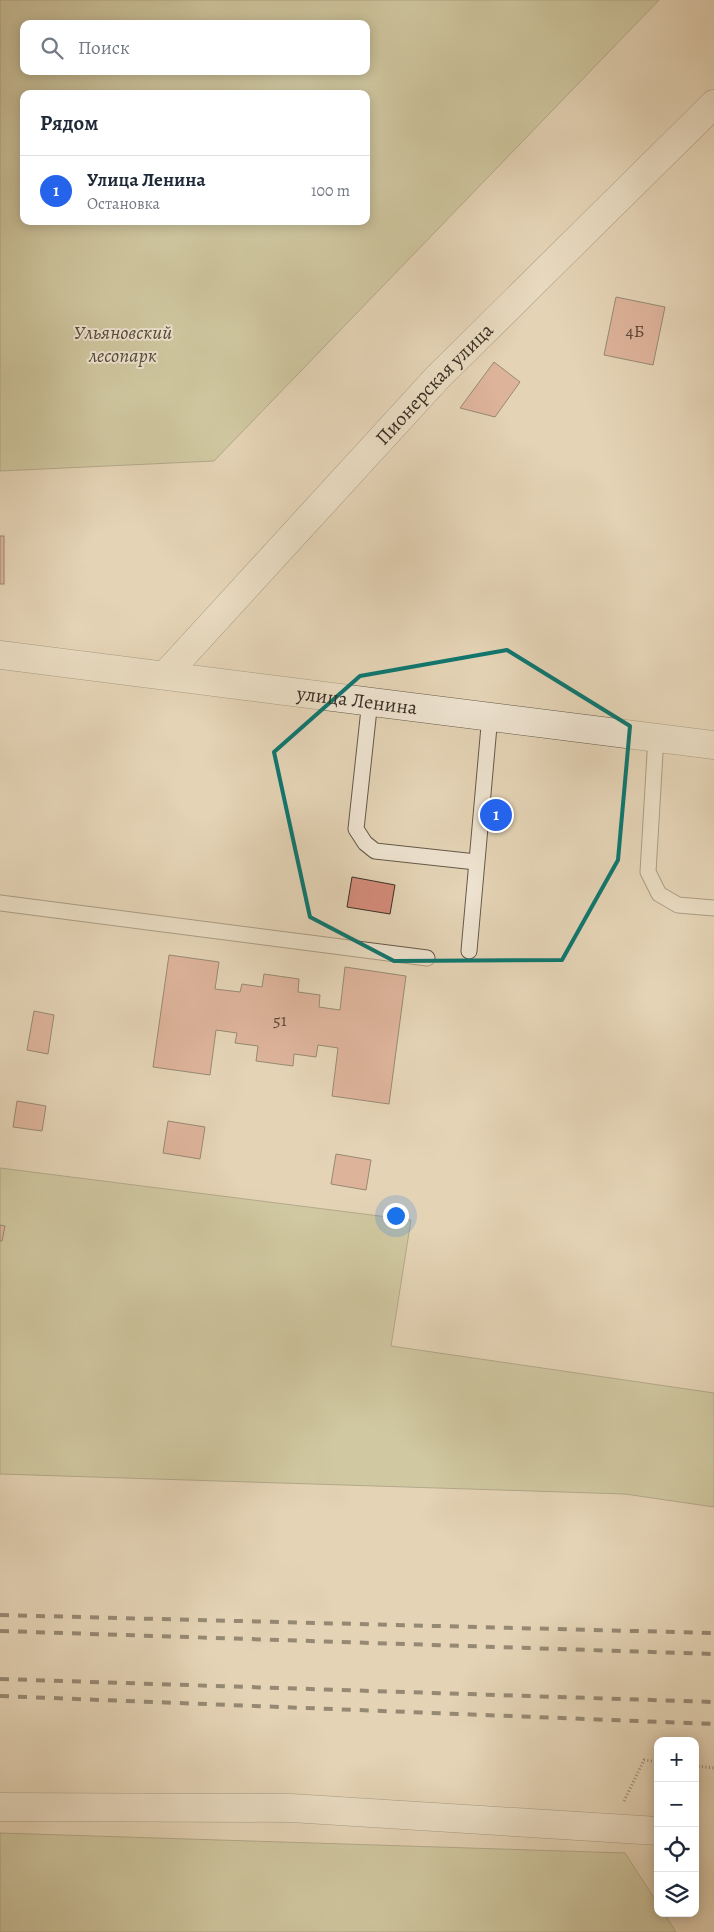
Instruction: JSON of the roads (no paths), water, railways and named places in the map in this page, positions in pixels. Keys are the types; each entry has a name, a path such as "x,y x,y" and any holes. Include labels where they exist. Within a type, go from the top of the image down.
{"street":[{"name":"Пионерская улица","path":"166,674 437,378 714,104"},
{"name":"улица Ленина","path":"0,655 166,674 714,745"},
{"path":"0,1807 291,1808 654,1830"}],"lane":[{"path":"370,700 356,829 364,843 375,851 476,862"},
{"path":"469,951 490,715"},
{"path":"656,737 648,872 659,894 678,905 714,908"},
{"path":"0,904 427,958"}],"railway":[{"path":"0,1615 714,1633"},
{"path":"0,1631 714,1654"},
{"path":"0,1679 714,1702"},
{"path":"0,1696 714,1724"}],"place":[{"name":"Улица Ленина","path":"496,815"}],"park label":[{"name":"Ульяновский лесопарк","path":"123,344"}]}
